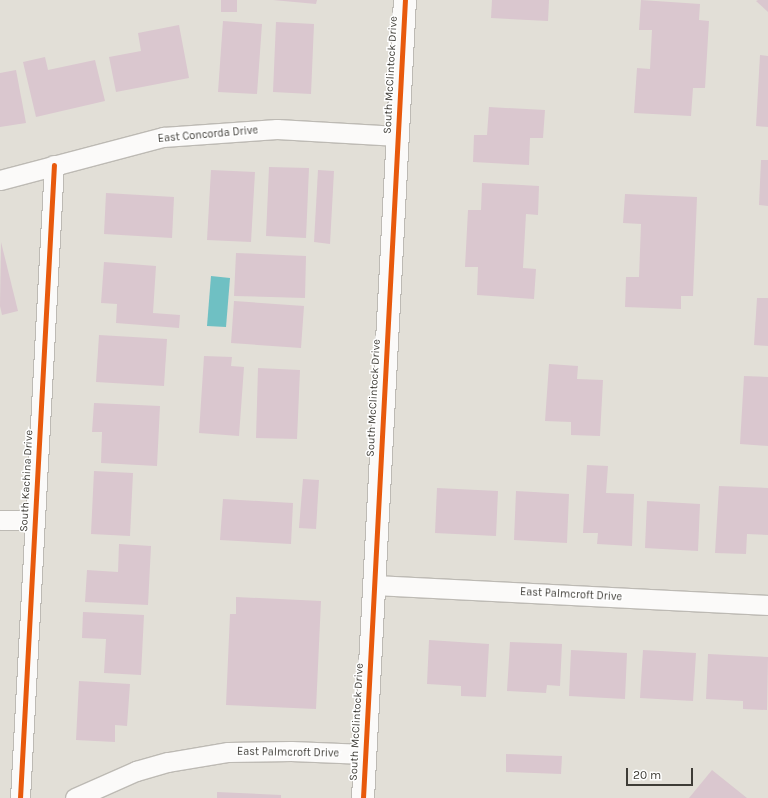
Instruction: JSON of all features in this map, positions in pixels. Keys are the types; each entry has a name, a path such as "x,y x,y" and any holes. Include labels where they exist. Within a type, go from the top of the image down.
{"main road":[{"name":"South McClintock Drive","path":"363,798 405,0"}],"street":[{"name":"East Concorda Drive","path":"0,180 163,138 277,129 398,136"},
{"name":"South Kachina Drive","path":"20,798 54,165"},
{"path":"0,520 35,520"},
{"name":"East Palmcroft Drive","path":"374,585 768,605"},
{"name":"East Palmcroft Drive","path":"75,798 136,771 168,762 228,752 291,751 365,754"}],"water":[{"path":"211,276 230,278 226,327 207,326"}],"building":[{"path":"221,0 237,0 237,12 221,12"},
{"path":"273,0 317,0 316,4"},
{"path":"492,0 549,0 548,21 491,18"},
{"path":"641,0 700,4 699,20 709,21 705,88 693,88 691,116 634,113 637,68 650,69 652,30 639,30"},
{"path":"768,0 768,12 756,1"},
{"path":"223,21 262,24 257,94 218,92"},
{"path":"276,22 314,24 311,94 273,92"},
{"path":"179,25 189,78 116,92 109,57 141,51 138,33"},
{"path":"760,55 768,56 768,127 756,126"},
{"path":"45,57 48,70 95,60 105,101 36,117 23,62"},
{"path":"16,70 26,123 0,127 0,73"},
{"path":"489,107 545,110 543,138 530,138 529,165 473,162 474,135 487,135"},
{"path":"761,160 768,160 768,206 759,205"},
{"path":"269,167 309,168 306,238 266,236"},
{"path":"211,170 255,172 251,242 207,240"},
{"path":"318,170 334,171 330,244 314,242"},
{"path":"482,183 539,186 538,215 526,214 523,268 536,269 534,299 477,295 478,267 465,267 468,210 481,210"},
{"path":"106,193 174,197 172,238 104,234"},
{"path":"625,194 697,197 693,296 681,296 681,309 625,307 626,277 639,277 641,224 623,223"},
{"path":"1,242 18,311 2,315 0,306"},
{"path":"236,253 306,256 305,298 234,296"},
{"path":"104,262 156,266 153,313 180,315 179,328 116,323 117,304 101,303"},
{"path":"757,298 768,298 768,346 754,345"},
{"path":"234,301 304,306 301,348 231,343"},
{"path":"99,335 167,339 164,386 96,382"},
{"path":"204,356 232,357 231,366 244,367 239,436 199,433"},
{"path":"549,364 578,366 577,379 603,380 600,436 571,435 571,422 545,421"},
{"path":"258,368 300,370 297,439 256,438"},
{"path":"744,376 768,377 768,446 740,444"},
{"path":"94,403 160,406 157,466 101,463 102,432 92,432"},
{"path":"587,465 608,466 606,493 634,494 632,546 597,544 598,533 583,533"},
{"path":"94,471 133,473 130,536 91,534"},
{"path":"303,479 319,480 316,529 299,528"},
{"path":"719,486 768,488 768,535 747,534 746,554 715,553"},
{"path":"437,488 498,491 496,536 435,533"},
{"path":"516,491 569,494 567,543 514,540"},
{"path":"223,499 293,503 291,544 220,540"},
{"path":"647,501 700,504 698,551 645,548"},
{"path":"119,544 151,546 148,605 85,602 87,570 118,572"},
{"path":"236,597 321,601 316,709 226,705 230,614 236,614"},
{"path":"83,612 144,615 141,675 104,673 106,639 82,638"},
{"path":"429,640 489,644 486,697 461,696 461,686 427,684"},
{"path":"510,642 562,644 560,686 547,685 546,693 507,691"},
{"path":"571,650 627,653 625,699 569,696"},
{"path":"643,650 696,653 693,701 640,698"},
{"path":"708,654 768,657 767,710 743,709 743,701 706,699"},
{"path":"79,681 130,684 127,726 115,725 115,742 76,740"},
{"path":"506,754 562,756 561,774 506,772"},
{"path":"712,770 747,798 689,798"},
{"path":"217,792 281,795 281,798 217,798"}],"cycle path":[{"path":"363,798 405,0"},
{"path":"20,798 54,165"}]}
